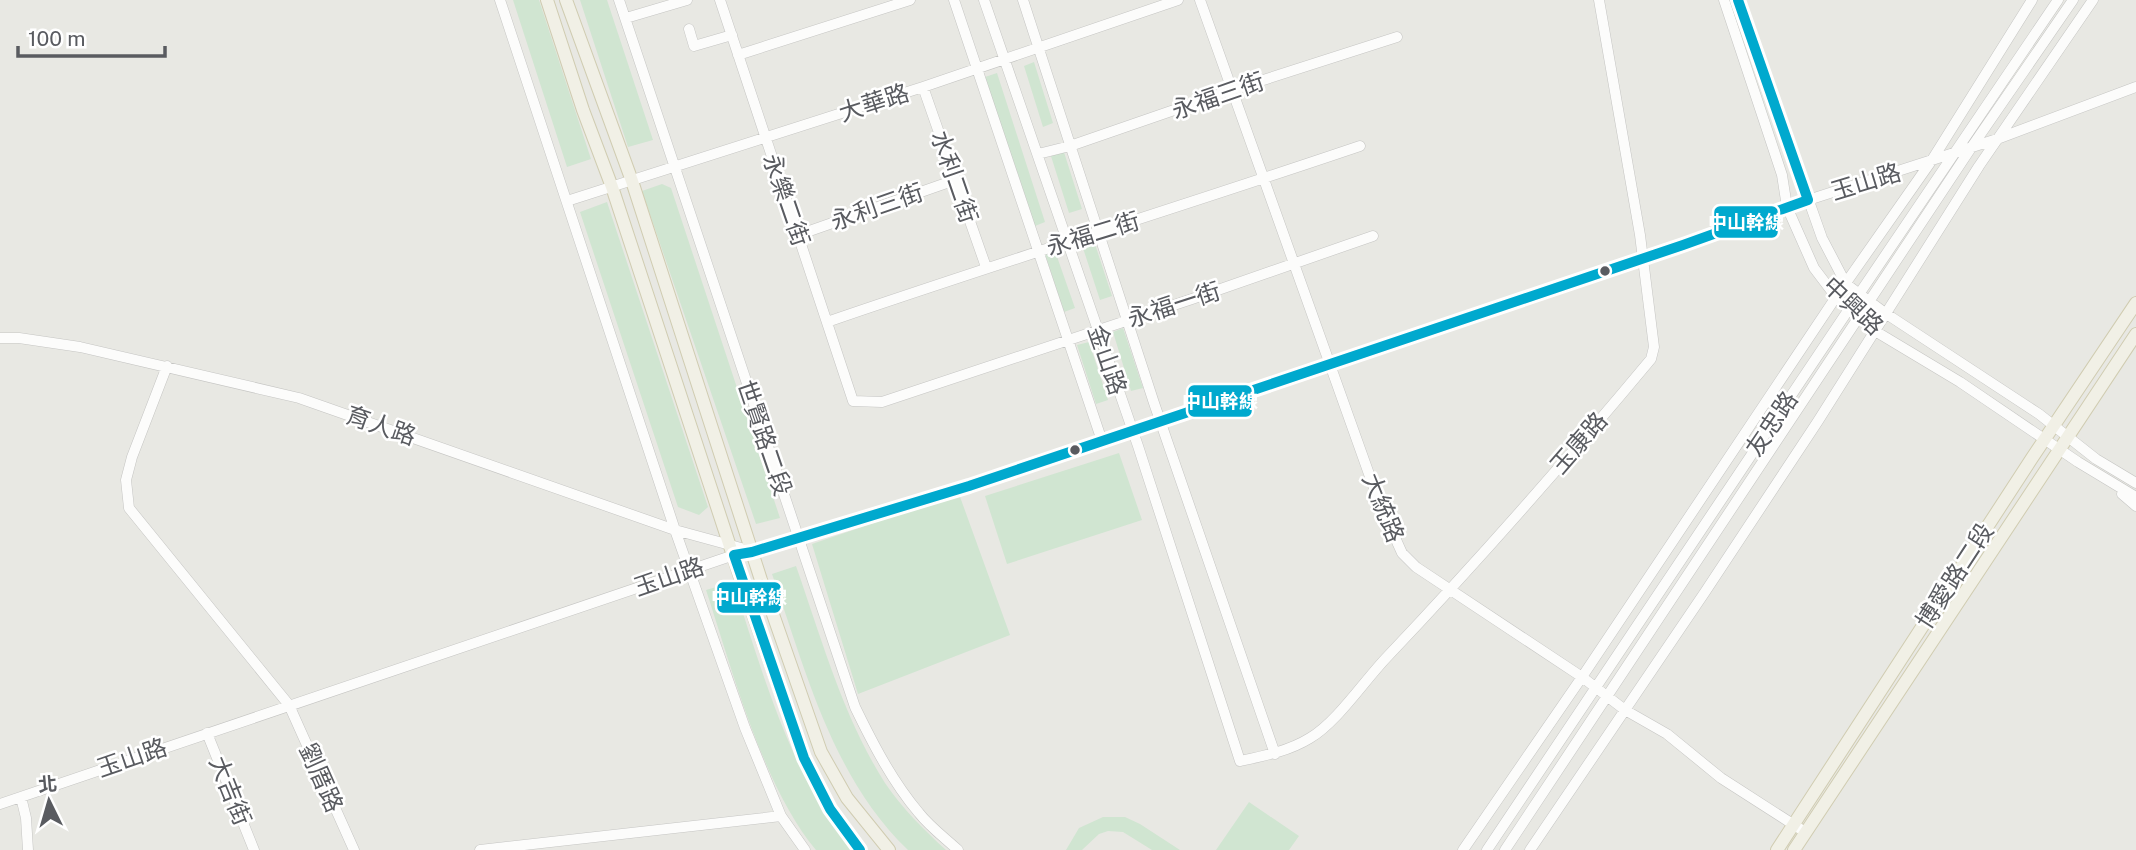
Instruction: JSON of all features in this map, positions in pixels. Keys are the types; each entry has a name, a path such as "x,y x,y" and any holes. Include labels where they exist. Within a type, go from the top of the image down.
{"main road":[{"path":"547,0 804,758 830,809 860,850"},
{"name":"世賢路二段","path":"566,0 632,181 752,552 821,752 847,798 889,850"},
{"name":"博愛路二段","path":"1777,850 2136,303"},
{"name":"博愛路二段","path":"1794,850 2136,334"}],"street":[{"path":"500,0 675,530 745,728 781,816 805,850"},
{"name":"世賢路二段","path":"620,0 855,706 878,753 921,816 958,850"},
{"path":"626,18 687,0"},
{"name":"永樂二街","path":"720,0 853,401"},
{"path":"738,55 895,2 910,0"},
{"name":"金山路","path":"954,0 1102,441"},
{"name":"金山路","path":"984,0 1132,431 1240,761"},
{"name":"金山路","path":"1023,0 1161,421 1275,754"},
{"name":"大華路","path":"568,201 923,87 1178,0"},
{"name":"大統路","path":"1199,0 1379,502 1402,553 1416,568 1597,687 1625,710 1667,734 1721,778 1805,832"},
{"name":"玉康路","path":"1240,761 1275,754 1312,737 1328,723 1450,591 1651,359 1654,347 1643,258 1599,0"},
{"name":"中興路","path":"1724,0 1782,175 1787,207 1814,268 1836,297 1875,331 1960,382 2092,469"},
{"name":"中興路","path":"1738,0 1822,238 1846,284 1885,313 2055,425 2096,459"},
{"name":"友忠路","path":"1463,850 1836,297 1932,160 2032,0"},
{"name":"友忠路","path":"1487,850 2058,0"},
{"name":"友忠路","path":"1505,850 1971,148 2073,0"},
{"name":"友忠路","path":"1530,850 1875,331 1997,139 2093,0"},
{"path":"689,29 694,46 732,35"},
{"name":"永福三街","path":"1038,154 1070,146 1397,37"},
{"name":"水利二街","path":"923,87 986,267"},
{"name":"玉山路","path":"752,552 884,513 1329,365 1787,207 1971,148 2136,87"},
{"name":"永福二街","path":"827,322 986,267 1100,233 1360,146"},
{"name":"永利三街","path":"798,235 956,180"},
{"name":"永福一街","path":"853,401 882,402 1373,236"},
{"name":"育人路","path":"0,338 19,338 80,347 299,398 675,530 732,549 752,552"},
{"name":"劉厝路","path":"167,366 132,457 126,480 129,508 289,705 354,850"},
{"path":"2096,459 2136,475"},
{"path":"2096,459 2136,483"},
{"path":"2092,469 2136,497"},
{"path":"2092,469 2136,506"},
{"name":"玉山路","path":"0,804 690,570 732,549"},
{"name":"大吉街","path":"207,733 254,850"},
{"path":"21,797 26,818 28,850"},
{"path":"480,850 781,816"}],"green space":[{"path":"513,0 539,0 591,159 567,167"},
{"path":"580,0 607,0 653,140 628,147"},
{"path":"1034,62 1053,123 1043,127 1024,66"},
{"path":"997,73 1045,222 1035,226 985,77"},
{"path":"1063,149 1082,209 1069,213 1050,153"},
{"path":"662,184 671,188 780,518 756,524 642,191"},
{"path":"607,202 708,507 699,515 678,507 580,212"},
{"path":"1093,238 1112,296 1100,300 1081,242"},
{"path":"1054,248 1075,308 1064,312 1044,251"},
{"path":"1123,328 1143,388 1131,391 1113,332"},
{"path":"1089,342 1108,400 1096,404 1077,345"},
{"path":"1119,453 1142,520 1007,564 985,496"},
{"path":"959,494 1010,635 858,694 812,544"},
{"path":"796,566 834,678 870,758 899,801 946,850 908,850 859,790 841,756 810,685 772,574"},
{"path":"733,582 767,687 795,756 811,789 852,850 816,850 797,824 765,761 738,690 706,590"},
{"path":"1249,802 1299,836 1289,850 1216,850"},
{"path":"1103,817 1125,817 1180,850 1152,850 1123,832 1108,831 1099,834 1082,850 1066,850 1079,828"}],"transit line":[{"name":"中山幹線","path":"860,850 830,809 804,758 734,555 752,552 969,486 1683,245 1808,200 1738,0"}]}
